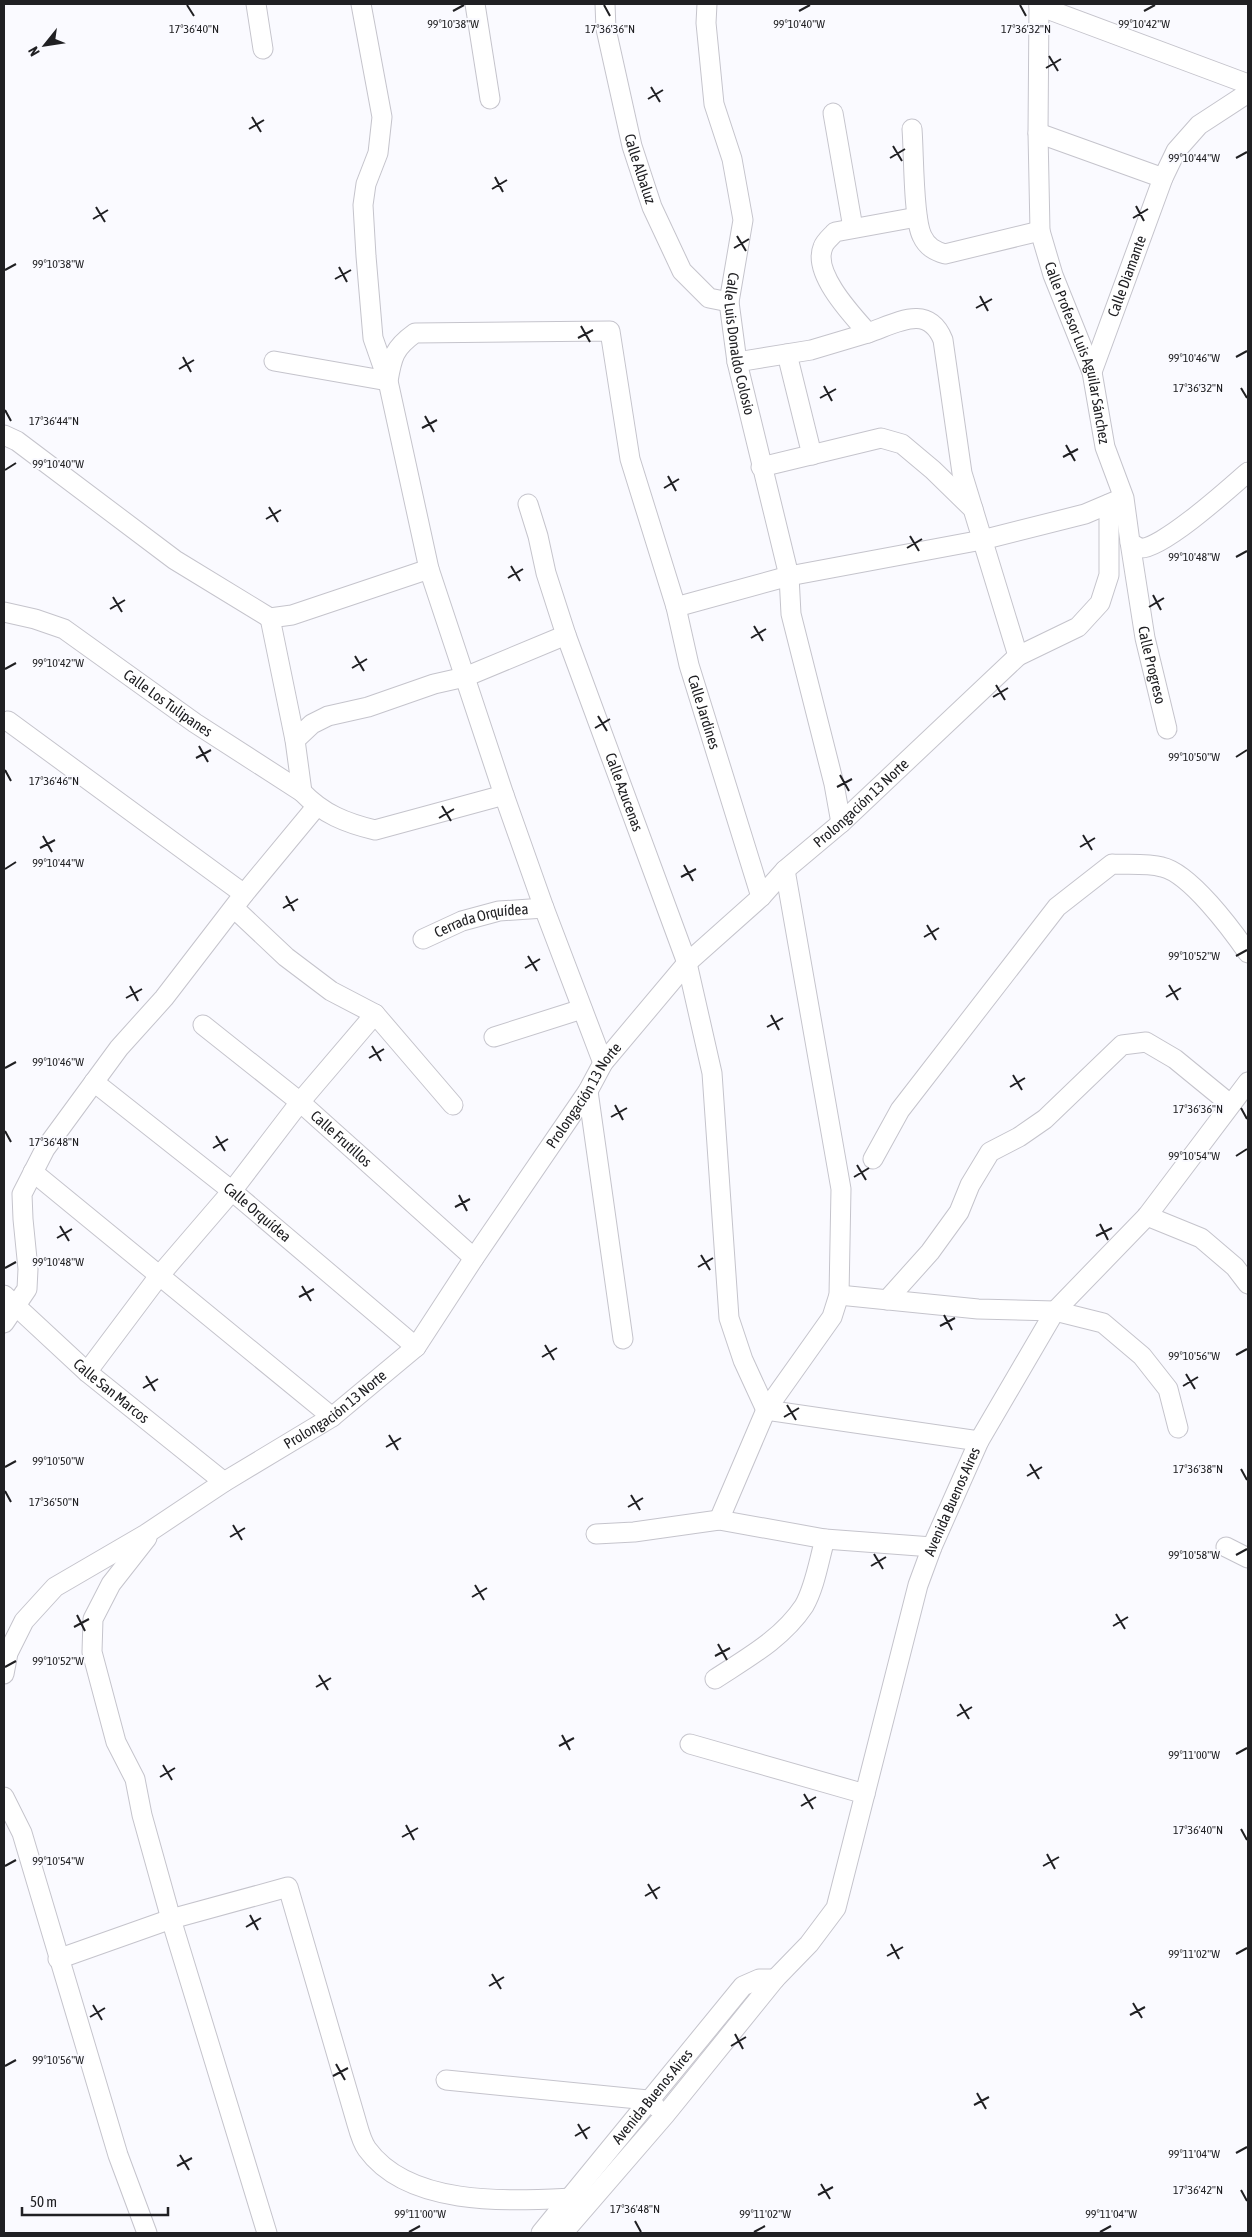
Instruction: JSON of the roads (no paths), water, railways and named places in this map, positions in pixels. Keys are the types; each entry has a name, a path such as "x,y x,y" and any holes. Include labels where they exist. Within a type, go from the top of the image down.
{"street":[{"path":"256,4 263,49"},
{"path":"361,4 382,117 378,153 366,184 363,205 373,338 388,381 429,569 504,795 544,908 603,1063"},
{"path":"475,4 490,99"},
{"name":"Calle Albaluz","path":"605,4 606,29 630,137 652,207 682,271 709,298 729,302"},
{"name":"Calle Luis Donaldo Colosio","path":"707,4 706,23 714,104 732,159 743,220 729,302 737,362 761,468 789,576 791,614 834,784 840,823"},
{"path":"1039,5 1248,84"},
{"name":"Calle Profesor Luis Aguilar Sánchez","path":"1039,5 1038,132 1040,231 1053,275 1092,372 1105,447 1116,474 1116,501"},
{"name":"Calle Diamante","path":"1092,372 1163,178 1176,151 1199,125 1248,93"},
{"path":"833,114 853,228"},
{"path":"912,129 917,217 921,236 932,250 945,254 1040,231"},
{"path":"1038,132 1163,178"},
{"path":"868,333 851,315 827,280 822,263 823,247 835,232 917,217"},
{"path":"737,362 811,350 911,319 928,319 938,327 943,340 962,473 1018,656"},
{"name":"Calle Jardines","path":"388,381 392,358 401,343 415,333 610,332 630,459 676,607 689,665 761,897"},
{"path":"787,354 812,455"},
{"path":"274,362 388,381"},
{"path":"4,435 17,441 175,560 270,618 292,615 429,569"},
{"path":"761,468 881,438 902,444 933,470 973,509"},
{"path":"1130,542 1140,548 1151,547 1166,538 1248,472"},
{"path":"676,607 789,576 982,540 1085,514 1116,501"},
{"name":"Calle Progreso","path":"1116,501 1130,542 1145,638 1167,729"},
{"name":"Prolongación 13 Norte","path":"4,1674 6,1653 24,1621 55,1587 153,1530 224,1482 332,1416 416,1347 588,1091 603,1063 687,963 761,897 785,870 840,823 1018,656 1078,627 1100,603 1109,575 1116,501"},
{"name":"Calle Azucenas","path":"528,504 538,536 546,573 566,635 687,963 712,1072 729,1318 743,1360 766,1410"},
{"name":"Calle Los Tulipanes","path":"4,612 35,619 64,629 195,723 302,792 316,807"},
{"path":"270,618 295,740 302,792"},
{"path":"295,740 312,724 328,716 368,707 434,684 465,677 566,635"},
{"path":"8,721 239,901 286,957 331,991 375,1014 453,1105"},
{"path":"4,1323 10,1300 27,1289 28,1269 22,1194 45,1149 119,1048 164,998 239,901 316,807 354,825 375,830 504,795"},
{"path":"873,1159 900,1110 1057,907 1112,864 1164,867 1185,879 1225,921 1248,953"},
{"path":"718,1520 766,1410 832,1317 839,1295 841,1189 785,870"},
{"name":"Cerrada Orquídea","path":"423,939 462,921 499,911 544,908"},
{"path":"494,1036 582,1009"},
{"path":"87,1372 159,1276 232,1191 300,1102 375,1014"},
{"name":"Calle Frutillos","path":"204,1025 300,1102 474,1258"},
{"path":"887,1300 930,1252 959,1212 970,1185 990,1152 1019,1137 1045,1119 1122,1045 1146,1042 1175,1059 1230,1104"},
{"name":"Calle Orquídea","path":"94,1082 232,1191 416,1347"},
{"name":"Avenida Buenos Aires","path":"563,2233 665,2115 775,1979 809,1944 836,1908 918,1585 932,1547 978,1441 1055,1311 1146,1216 1248,1082"},
{"path":"588,1091 623,1340"},
{"path":"33,1172 332,1416"},
{"path":"1146,1216 1201,1238 1235,1267 1248,1284"},
{"path":"839,1295 978,1309 1055,1311 1103,1323 1142,1356 1168,1389 1178,1428"},
{"name":"Calle San Marcos","path":"10,1300 46,1336 87,1372 224,1482"},
{"path":"766,1410 978,1441"},
{"path":"596,1534 634,1532 718,1520 825,1539 932,1547"},
{"path":"153,1530 111,1584 93,1619 92,1652 116,1742 135,1779 142,1815 171,1920 261,2231"},
{"path":"714,1679 775,1639 804,1605 815,1577 825,1539"},
{"path":"1226,1547 1248,1558"},
{"path":"690,1744 865,1794"},
{"path":"4,1797 22,1833 118,2155 146,2233"},
{"path":"58,1959 171,1920 288,1887 355,2117 366,2148 388,2172 437,2193 509,2201 572,2198"},
{"name":"Avenida Buenos Aires","path":"541,2233 572,2198 648,2100 743,1986 759,1979 775,1979"},
{"path":"446,2080 648,2100 665,2115"}]}
